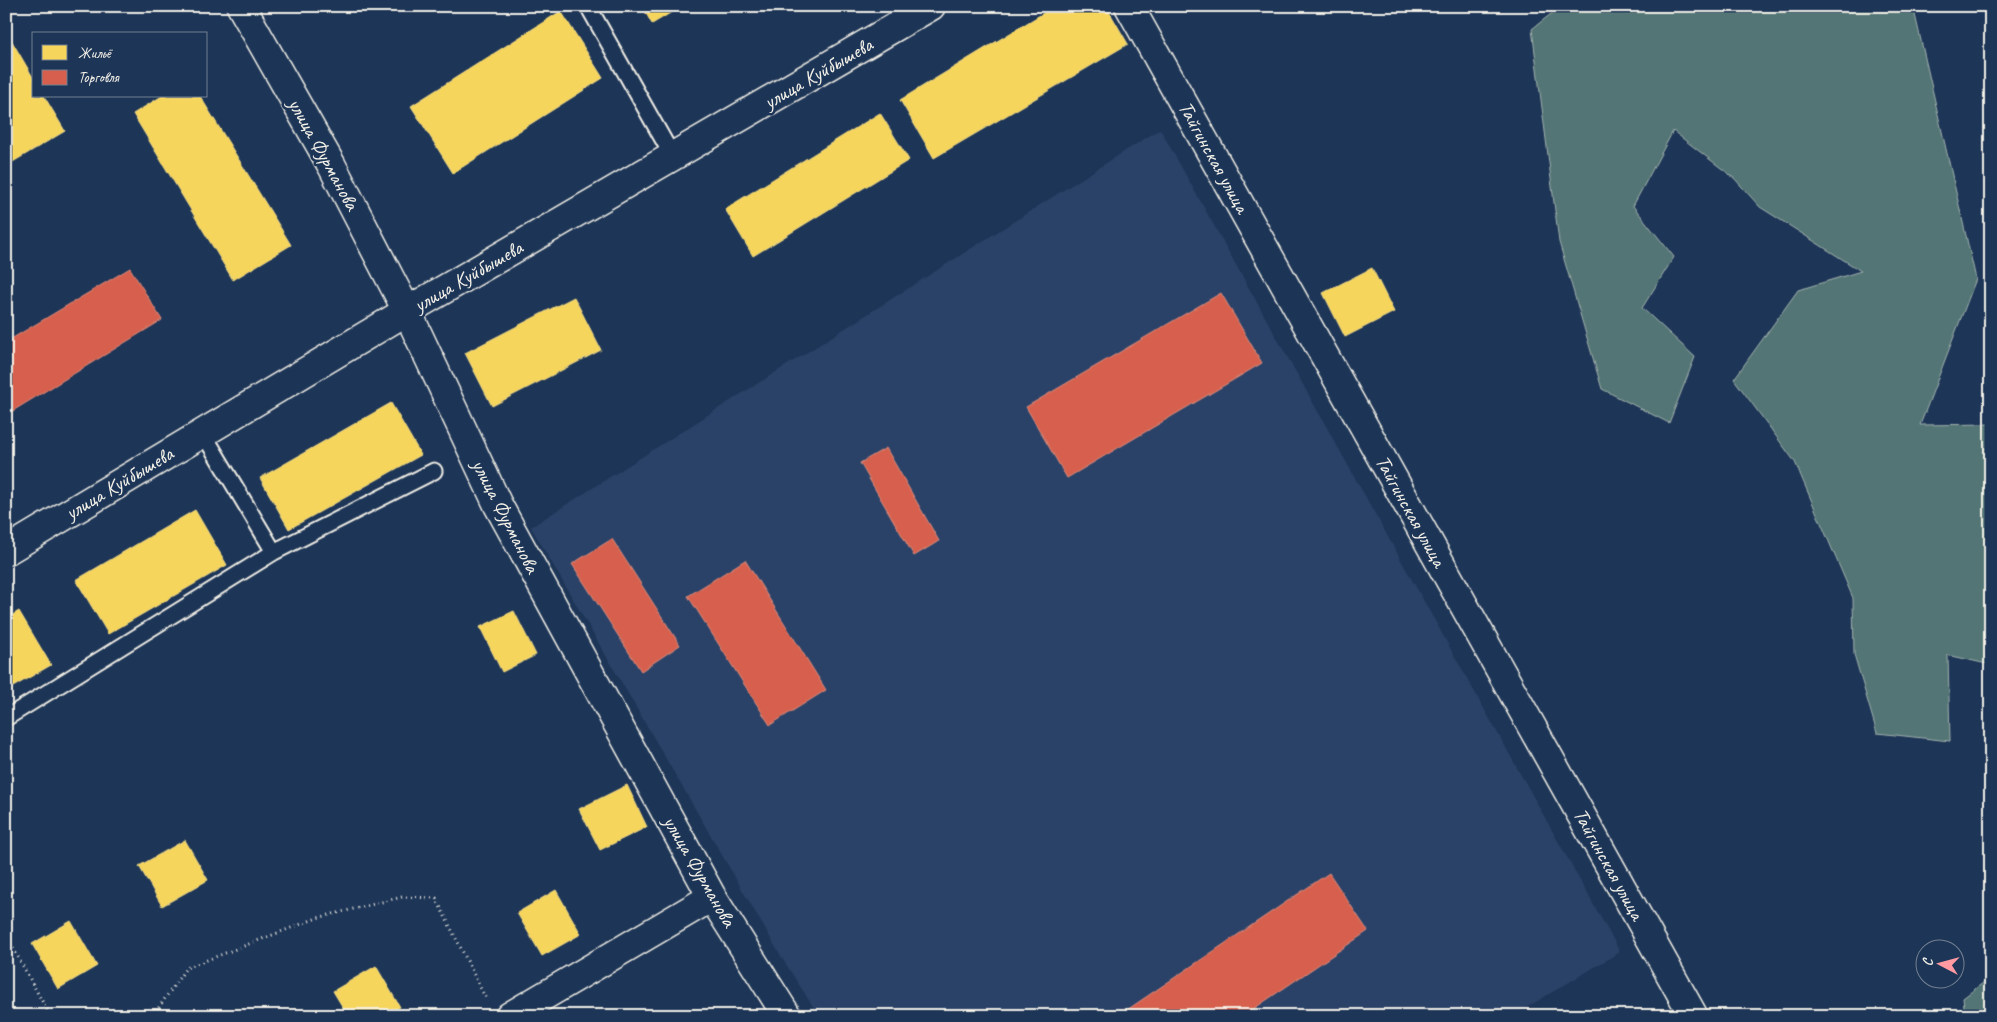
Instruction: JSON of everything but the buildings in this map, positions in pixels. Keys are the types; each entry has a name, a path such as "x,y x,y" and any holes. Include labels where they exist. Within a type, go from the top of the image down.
{"street":[{"name":"улица Фурманова","path":"241,6 332,166 407,312 498,505 712,897 787,1016"},
{"name":"улица Куйбышева","path":"6,550 407,312 931,6"},
{"name":"Тайгинская улица","path":"1129,6 1693,1015"},
{"path":"500,1012 712,897"}],"lane":[{"path":"588,6 673,157"},
{"path":"203,433 274,552"},
{"path":"6,718 274,552 434,471"}],"path":[{"path":"153,1016 186,968 316,918 402,897 436,898 500,1012"},
{"path":"6,935 48,1012 63,1016"}],"shaded area":[{"path":"1160,129 1620,952 1512,1016 819,1016 782,958 531,527"}],"green space":[{"path":"1561,6 1913,6 1976,279 1920,425 1991,424 1991,665 1948,655 1950,741 1877,733 1854,654 1853,598 1795,462 1734,379 1798,290 1861,271 1760,207 1734,178 1673,131 1633,206 1674,257 1642,308 1695,357 1669,423 1602,389 1559,242 1532,29"},
{"path":"1991,977 1991,1016 1965,1016 1963,998"}]}
